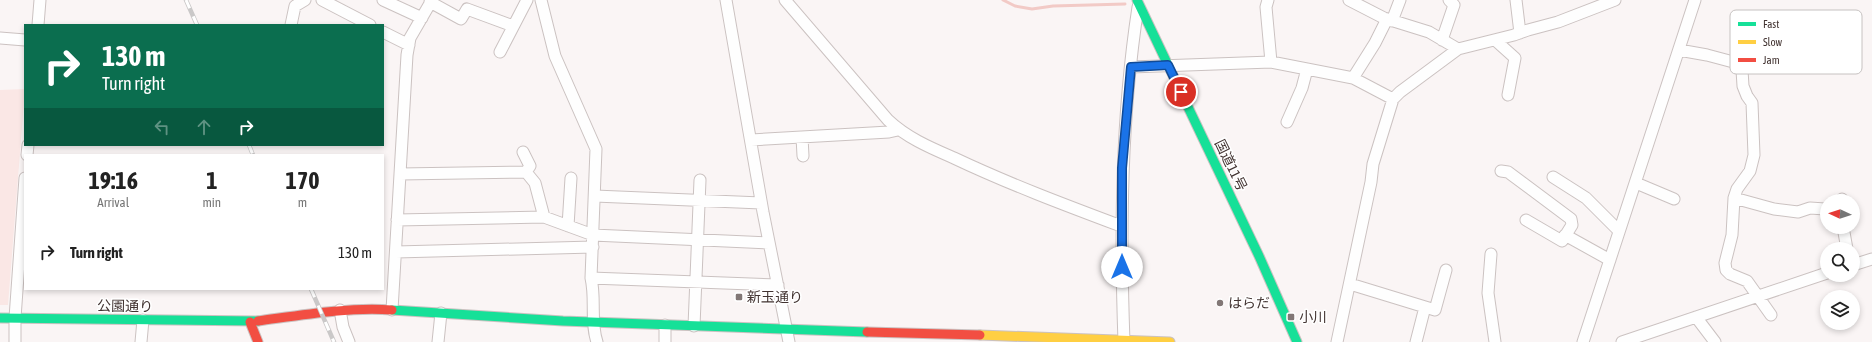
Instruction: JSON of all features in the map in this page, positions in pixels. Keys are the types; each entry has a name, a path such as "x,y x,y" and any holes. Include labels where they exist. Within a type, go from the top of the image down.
{"main road":[{"name":"国道11号","path":"1138,1 1259,256 1298,342"},
{"name":"公園通り","path":"0,318 250,322 340,310 369,308 594,322 1170,342"},
{"path":"250,322 258,342"}],"street":[{"path":"38,24 40,0"},
{"path":"291,24 295,6 305,0"},
{"path":"322,0 368,24"},
{"path":"383,0 422,18"},
{"path":"500,52 527,0"},
{"path":"542,0 555,56 596,149 591,278 594,290 594,333 597,342"},
{"path":"726,0 750,140 789,342"},
{"path":"785,0 898,130 932,148 998,179 1122,226"},
{"path":"1268,0 1266,7 1271,62"},
{"path":"1349,0 1389,20 1430,32 1458,49"},
{"path":"1352,78 1375,43 1400,0"},
{"path":"1442,40 1454,5 1449,0"},
{"path":"1516,0 1520,33"},
{"path":"1337,342 1371,182 1373,164 1393,99 1400,92 1458,49 1558,22 1615,0"},
{"path":"1584,342 1695,0"},
{"path":"392,310 407,55 410,38 431,1 461,19 467,9 514,26"},
{"path":"1124,341 1122,168 1138,1"},
{"path":"384,32 409,45"},
{"path":"0,38 24,40"},
{"path":"1495,40 1515,58 1508,95"},
{"path":"1680,50 1730,61"},
{"path":"1131,67 1271,62 1352,78 1393,99"},
{"path":"1287,122 1302,88 1307,69"},
{"path":"1742,74 1743,86 1752,103 1754,155 1750,170 1737,189 1734,198 1732,235 1725,264 1726,270 1730,274 1747,281 1759,295 1771,315"},
{"path":"750,140 889,132 898,130"},
{"path":"802,137 803,156"},
{"path":"523,152 530,166 526,172"},
{"path":"1501,171 1508,172 1571,219 1572,225 1562,241 1526,220"},
{"path":"400,174 526,172 536,183 544,217"},
{"path":"1553,177 1586,198 1619,231"},
{"path":"568,226 570,178"},
{"path":"694,326 700,180"},
{"path":"1636,183 1674,199"},
{"path":"594,196 762,203"},
{"path":"15,342 15,318 24,197"},
{"path":"1734,198 1774,209 1798,212 1810,208 1820,209"},
{"path":"397,220 544,217 593,235 769,243"},
{"path":"1565,235 1610,260"},
{"path":"396,252 592,247"},
{"path":"1491,254 1488,293 1495,342"},
{"path":"1860,263 1872,259"},
{"path":"1350,284 1435,310 1446,270"},
{"path":"1622,342 1820,275"},
{"path":"591,278 778,285"},
{"path":"1416,342 1424,307"},
{"path":"340,310 343,327 349,342"},
{"path":"438,342 441,313"},
{"path":"1696,317 1715,342"},
{"path":"141,342 143,320"},
{"path":"665,325 665,342"}],"shaded area":[{"path":"24,89 8,305 0,305 0,90"}],"waterway":[{"path":"1003,0 1015,6 1032,9 1053,6 1125,4"}],"railway":[{"path":"186,0 197,24"},
{"path":"249,146 253,154"},
{"path":"311,290 334,342"}],"traffic: fast":[{"path":"1137,0 1259,256 1297,342"},
{"path":"392,310 563,321 867,332"},
{"path":"0,318 258,321"}],"traffic: slow":[{"path":"980,335 1170,342"}],"traffic: jam":[{"path":"258,321 341,311 375,309 392,310"},
{"path":"250,322 258,342"},
{"path":"867,332 980,335"}],"place":[{"name":"新玉通り","path":"739,297"},
{"name":"はらだ","path":"1220,303"},
{"name":"小川","path":"1291,317"}],"route":[{"path":"1122,267 1122,168 1131,67 1168,65 1181,92"}]}
